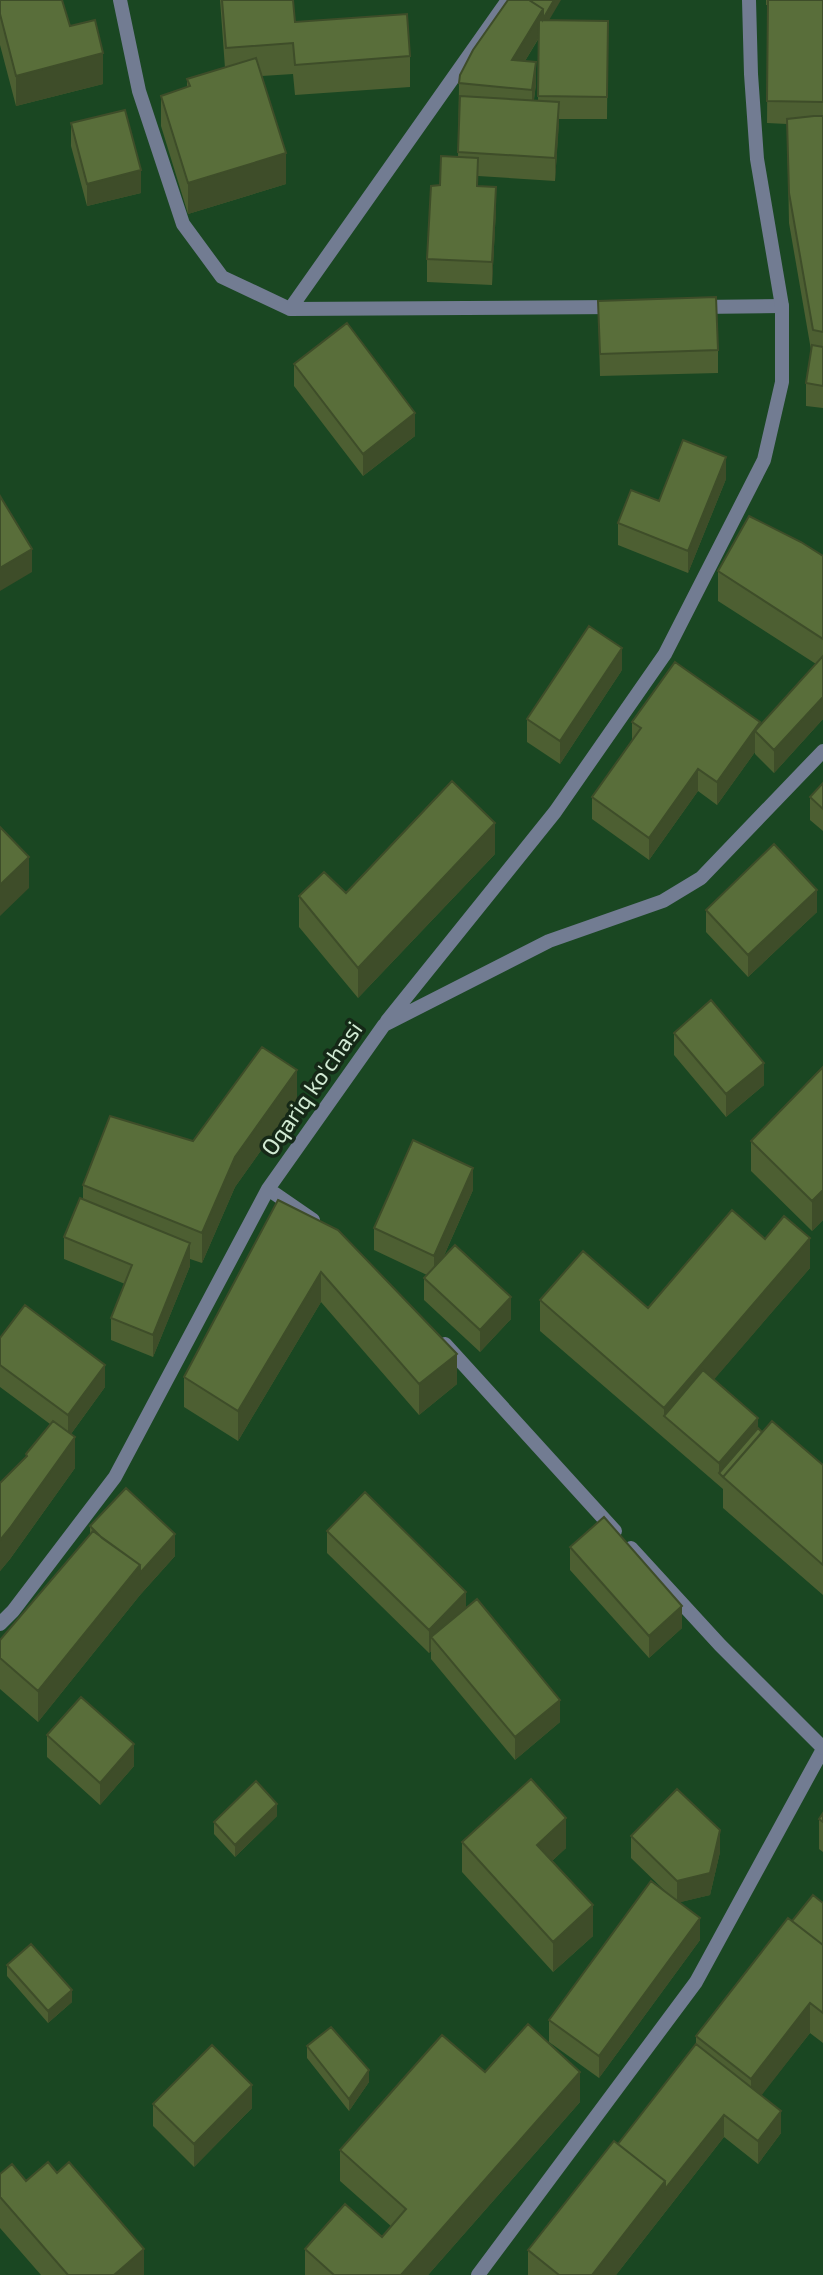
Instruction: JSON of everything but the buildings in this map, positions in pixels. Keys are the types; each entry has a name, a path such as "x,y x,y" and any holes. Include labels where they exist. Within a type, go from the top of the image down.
{"street":[{"path":"120,0 139,91 183,224 222,277 290,309 631,307"},
{"path":"290,309 508,0"},
{"path":"384,1025 555,812 665,654 764,460 782,382 782,306 757,159 749,0"},
{"path":"686,307 782,306"},
{"name":"Oqariq ko'chasi","path":"0,1623 13,1611 115,1477 268,1189 384,1025 549,941 663,901 701,878 823,751"},
{"path":"268,1189 322,1227"},
{"path":"430,1330 720,1645 823,1748 696,1982 478,2275"}]}
